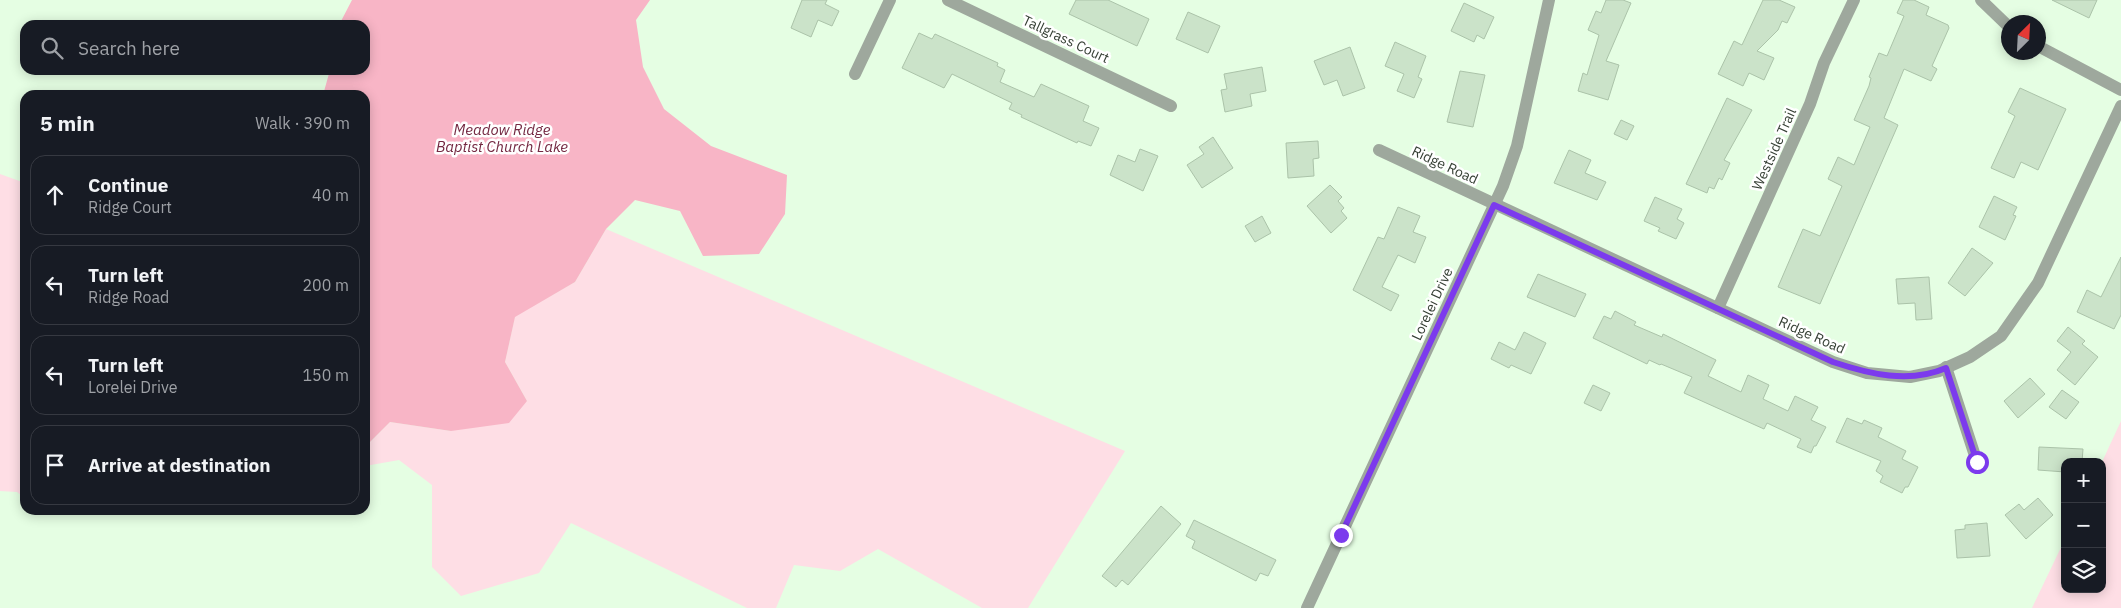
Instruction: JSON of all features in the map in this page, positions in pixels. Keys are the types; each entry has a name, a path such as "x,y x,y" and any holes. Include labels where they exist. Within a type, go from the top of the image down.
{"street":[{"path":"855,74 890,0"},
{"name":"Tallgrass Court","path":"948,0 1171,106"},
{"name":"Lorelei Drive","path":"1307,608 1494,205 1517,146 1549,0"},
{"name":"Westside Trail","path":"1718,308 1810,104 1824,63 1854,0"},
{"path":"1981,0 2001,19"},
{"path":"2046,50 2121,90"},
{"name":"Ridge Road","path":"1379,150 1833,362 1867,373 1910,377 1946,368 1970,357 2001,336 2038,283 2121,106"},
{"path":"1946,368 1977,462"}],"shaded area":[{"path":"0,174 20,181 20,494 17,492 0,491"},
{"path":"606,229 1125,451 1028,608 982,608 878,549 840,571 794,565 776,608 747,608 571,523 539,573 461,596 432,567 432,485 399,460 370,465 370,442 390,422 451,431 527,401 505,362 515,316 575,282"},
{"path":"2121,421 2121,608 2032,608 2061,547 2061,593 2106,593 2106,458 2104,458"}],"water":[{"name":"Meadow Ridge Baptist Church Lake","path":"352,0 650,0 636,20 643,67 664,109 711,146 787,175 785,214 759,254 703,256 680,211 635,200 606,229 575,282 515,317 505,362 527,401 509,423 451,431 390,422 370,442 370,90 324,90 329,75 370,75 370,20 342,20"}],"building":[{"path":"802,0 827,0 825,4 839,11 832,26 818,20 811,37 791,28"},
{"path":"1076,0 1108,0 1149,19 1137,46 1069,14"},
{"path":"1606,0 1623,0 1631,3 1606,61 1619,65 1608,100 1578,91 1583,73 1587,75 1599,35 1588,30 1596,11 1601,13"},
{"path":"1763,0 1779,0 1795,7 1787,23 1782,21 1778,30 1757,51 1774,58 1764,80 1749,73 1743,86 1718,74 1734,41 1742,45"},
{"path":"1903,0 1914,0 1929,7 1926,15 1948,25 1949,28 1932,66 1937,69 1931,81 1904,69 1884,118 1898,125 1820,304 1778,287 1803,229 1820,236 1842,186 1828,179 1838,157 1854,165 1870,127 1854,120 1869,86 1871,78 1869,77 1879,53 1887,56 1904,16 1897,13"},
{"path":"2052,0 2097,0 2089,18"},
{"path":"1464,3 1494,17 1484,39 1477,35 1474,42 1451,31"},
{"path":"1188,12 1220,26 1208,53 1176,39"},
{"path":"919,33 932,39 935,34 998,63 997,66 1005,70 1000,82 1034,97 1041,84 1089,106 1083,121 1099,128 1091,146 1078,141 1077,143 1021,117 1022,115 1009,109 1012,103 952,74 944,88 902,68"},
{"path":"1395,42 1426,56 1418,77 1422,79 1414,98 1397,91 1404,74 1385,66"},
{"path":"1350,47 1365,88 1343,96 1337,80 1324,85 1314,61"},
{"path":"1262,67 1266,91 1250,94 1252,106 1225,112 1221,90 1227,89 1224,74"},
{"path":"1460,71 1485,75 1473,127 1447,122"},
{"path":"2020,88 2066,109 2038,170 2021,162 2014,178 1991,168 2015,116 2008,112"},
{"path":"1727,98 1752,110 1724,160 1730,163 1722,180 1719,178 1714,189 1709,187 1707,193 1686,184"},
{"path":"1621,120 1634,126 1627,140 1614,134"},
{"path":"1213,137 1233,168 1202,188 1187,165 1204,154 1199,147"},
{"path":"1318,141 1319,158 1313,159 1314,176 1288,178 1286,143"},
{"path":"1140,149 1158,156 1143,191 1110,175 1118,155 1135,162"},
{"path":"1569,150 1591,160 1585,173 1606,182 1597,200 1554,183"},
{"path":"1330,185 1342,197 1338,201 1344,208 1341,211 1347,218 1331,233 1307,206"},
{"path":"1994,196 2017,207 2013,215 2016,216 2005,240 1979,227"},
{"path":"1655,197 1682,209 1677,219 1684,223 1676,239 1658,231 1660,228 1644,221"},
{"path":"1398,207 1420,216 1413,232 1426,237 1415,263 1398,255 1382,287 1399,295 1391,311 1353,290 1378,237 1384,239"},
{"path":"1262,216 1271,233 1255,242 1245,226"},
{"path":"1972,248 1993,263 1965,296 1948,283"},
{"path":"2121,257 2121,315 2114,329 2077,312 2087,290 2101,297"},
{"path":"1538,274 1586,294 1575,317 1527,297"},
{"path":"1929,277 1932,319 1916,320 1915,303 1898,304 1896,279"},
{"path":"1615,311 1636,322 1634,325 1662,337 1663,334 1716,360 1708,376 1741,392 1748,375 1769,385 1763,399 1788,411 1795,396 1818,407 1811,420 1826,427 1816,446 1814,446 1811,453 1797,447 1801,439 1767,423 1764,429 1684,393 1692,377 1649,360 1647,364 1593,338 1604,316 1611,319"},
{"path":"2068,327 2085,341 2082,344 2098,357 2075,385 2057,370 2071,352 2057,341"},
{"path":"1524,332 1546,343 1531,374 1511,365 1509,368 1491,359 1499,342 1515,350"},
{"path":"2030,378 2045,394 2018,418 2004,401"},
{"path":"1593,385 1610,393 1601,411 1584,403"},
{"path":"2062,390 2079,402 2066,419 2049,407"},
{"path":"1847,418 1862,424 1864,420 1882,428 1878,437 1906,451 1902,459 1918,467 1908,487 1905,487 1902,493 1880,482 1883,476 1876,471 1881,461 1836,442"},
{"path":"2039,447 2083,449 2082,458 2061,458 2061,472 2038,470"},
{"path":"2038,498 2053,515 2026,539 2005,515 2019,504 2024,510"},
{"path":"1161,506 1181,524 1128,585 1122,580 1116,587 1102,576"},
{"path":"1194,520 1276,560 1268,576 1260,573 1256,581 1192,548 1195,541 1186,536"},
{"path":"1987,523 1990,556 1957,558 1955,530 1965,529 1965,525"}],"route":[{"path":"1341,535 1494,205 1833,362 1867,373 1910,377 1946,368 1977,462"}]}
